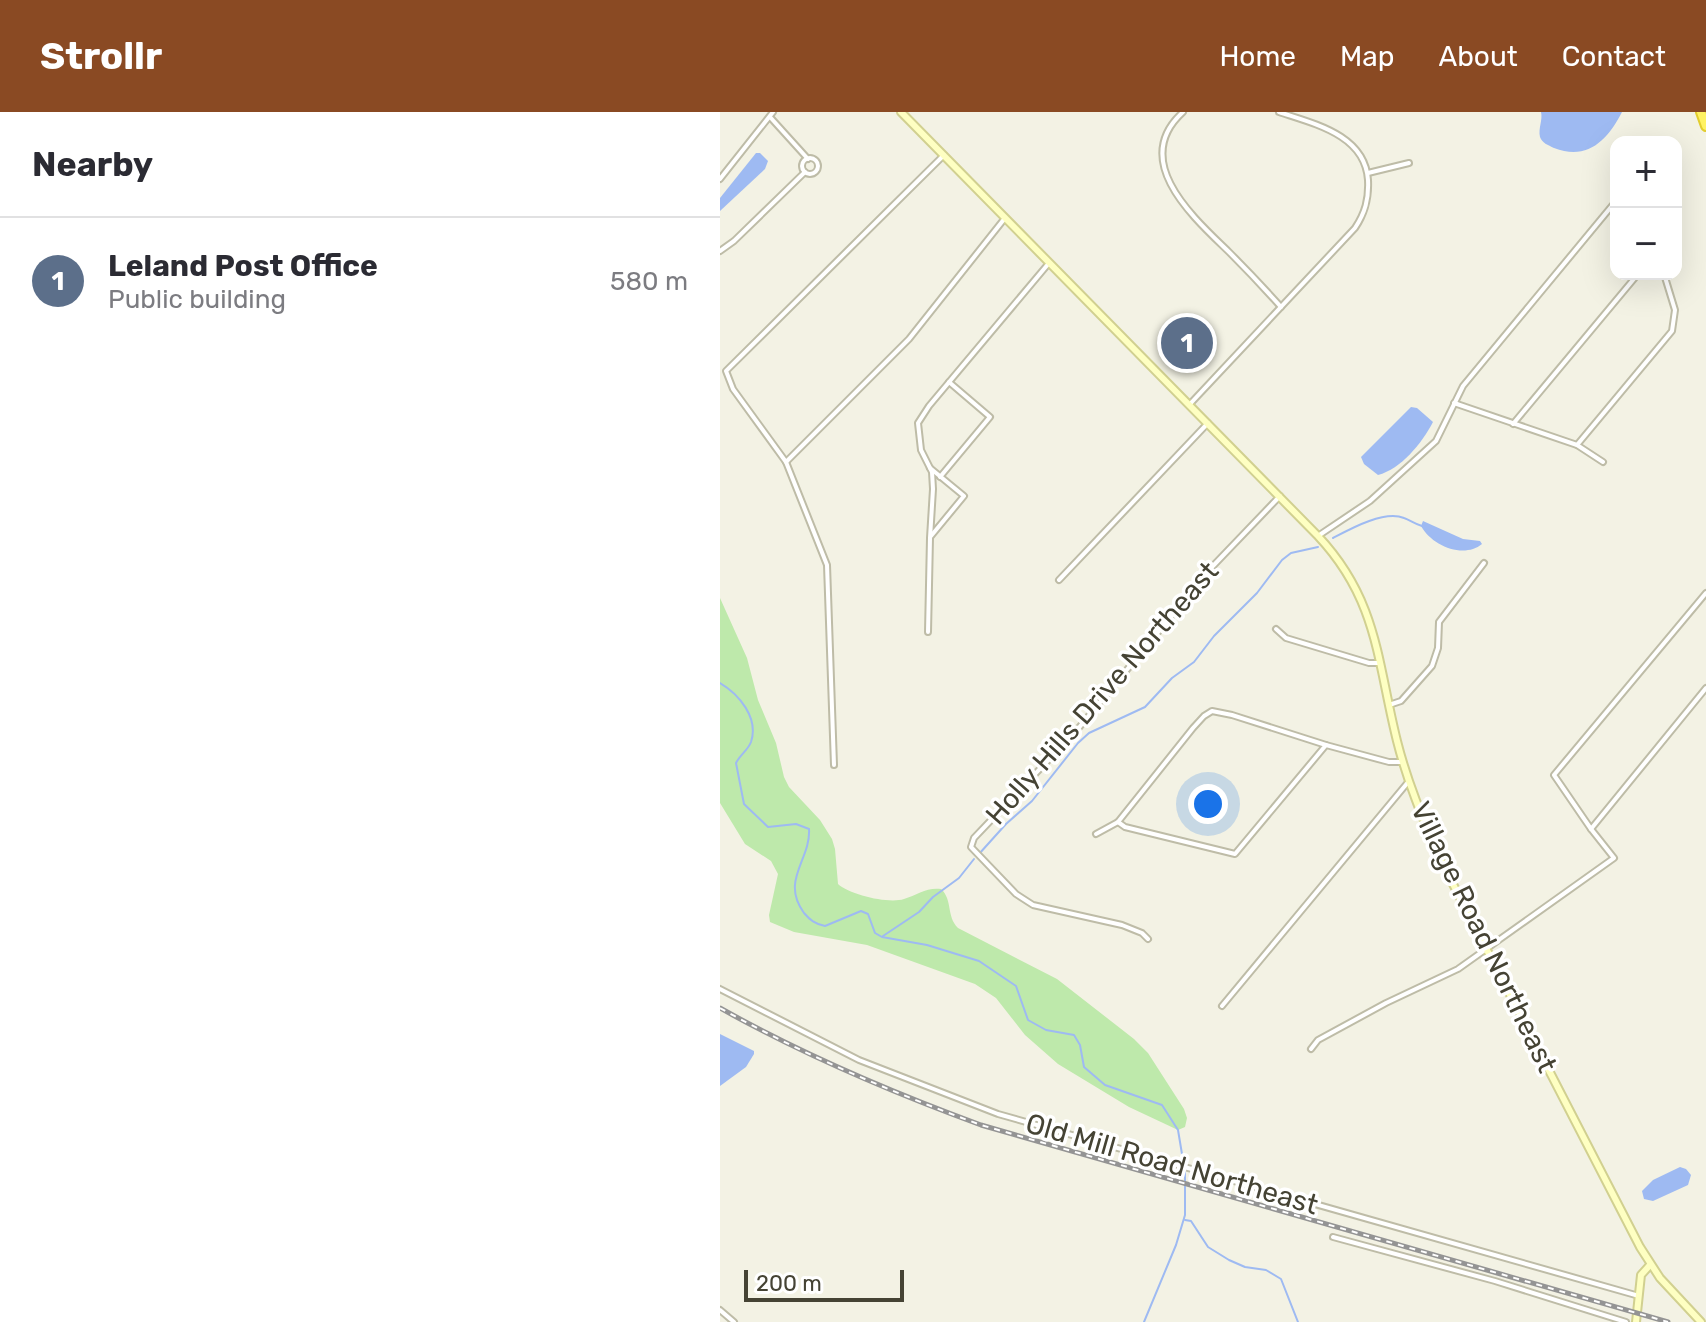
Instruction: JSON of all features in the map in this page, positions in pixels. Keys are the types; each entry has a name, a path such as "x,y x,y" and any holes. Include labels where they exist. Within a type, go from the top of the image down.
{"highway":[{"path":"1701,112 1706,126"}],"main road":[{"name":"Village Road Northeast","path":"901,112 1280,496 1318,536 1355,585 1374,629 1403,762 1439,857 1650,1265 1701,1322"},
{"path":"1636,1322 1641,1275 1650,1265"}],"street":[{"path":"1171,112 1176,118"},
{"path":"1183,112 1176,118 1166,137 1163,154 1166,177 1195,218 1281,307"},
{"path":"1189,405 1363,216 1368,198 1368,173 1364,158 1330,130 1279,112"},
{"path":"720,179 772,115 808,159 816,162 818,168 812,174 805,172"},
{"path":"834,765 827,565 786,462 733,389 726,371 944,155"},
{"path":"805,172 803,163 808,159"},
{"path":"1368,173 1409,163"},
{"path":"720,251 805,172"},
{"path":"1318,536 1370,501 1431,446 1443,432 1467,381 1610,208"},
{"path":"786,462 909,339 1005,218"},
{"path":"928,632 933,489 930,468 921,450 918,423 1049,263"},
{"path":"1513,424 1633,280"},
{"path":"1577,445 1672,331 1675,310 1666,280"},
{"path":"940,477 990,417 949,382"},
{"path":"1454,403 1577,445 1603,462"},
{"path":"1059,580 1208,423"},
{"path":"930,468 964,496 930,538"},
{"name":"Holly Hills Drive Northeast","path":"1148,939 1142,933 1122,925 1033,905 1016,894 971,847 974,838 1077,730 1212,567 1280,496"},
{"path":"1389,705 1401,701 1432,666 1438,648 1439,622 1484,563"},
{"path":"1311,1049 1318,1040 1458,969 1614,858 1554,775 1706,593"},
{"path":"1276,629 1286,638 1369,663 1380,663"},
{"path":"1591,829 1706,688"},
{"path":"1096,834 1118,822 1193,728 1212,711 1389,762 1403,762"},
{"path":"1118,822 1125,827 1235,854 1326,745"},
{"path":"1222,1006 1409,781"},
{"name":"Old Mill Road Northeast","path":"720,989 831,1048 942,1095 1194,1171 1639,1296"},
{"path":"1333,1237 1495,1281 1626,1322"},
{"path":"720,1310 734,1322"}],"green space":[{"path":"720,598 747,658 758,700 776,743 784,777 832,839 838,884 860,895 889,900 941,889 958,928 1057,979 1134,1039 1148,1053 1184,1109 1187,1118 1185,1127 1178,1130 1129,1107 1058,1064 1025,1035 996,998 975,984 867,945 794,932 770,922 778,874 771,861 745,844 720,803"}],"water":[{"path":"1541,112 1622,112 1603,140 1576,152 1554,148 1542,141"},
{"path":"756,153 768,161 765,169 720,211 720,198"},
{"path":"1411,407 1417,408 1433,422 1410,454 1395,467 1378,475 1364,464 1361,457"},
{"path":"1423,521 1482,544 1466,550 1449,548 1426,533 1421,526"},
{"path":"720,1034 754,1051 754,1054 746,1067 720,1086"},
{"path":"1680,1167 1691,1175 1688,1185 1653,1201 1644,1199 1642,1191 1653,1180"}],"waterway":[{"path":"1333,538 1387,516 1404,518 1422,526"},
{"path":"979,854 1032,801 1089,733 1145,707 1172,678 1194,662 1214,636 1257,593 1282,560 1291,553 1318,547"},
{"path":"720,683 740,700 752,724 751,742 736,763 744,804 768,827 796,824 809,829 795,890 797,901 808,918 825,926 861,911 868,914 875,933 882,937 927,945 979,961 1016,986 1028,1020 1046,1030 1074,1035 1080,1045 1084,1067 1105,1085 1162,1105 1178,1130 1185,1172 1185,1215 1144,1322"},
{"path":"883,936 919,912 959,878 974,859"},
{"path":"1185,1220 1191,1221 1208,1247 1229,1260 1245,1267 1266,1270 1281,1279 1298,1322"}],"railway":[{"path":"720,1008 848,1072 981,1125 1668,1322"}],"place":[{"name":"Leland Post Office","path":"1187,343"}]}
